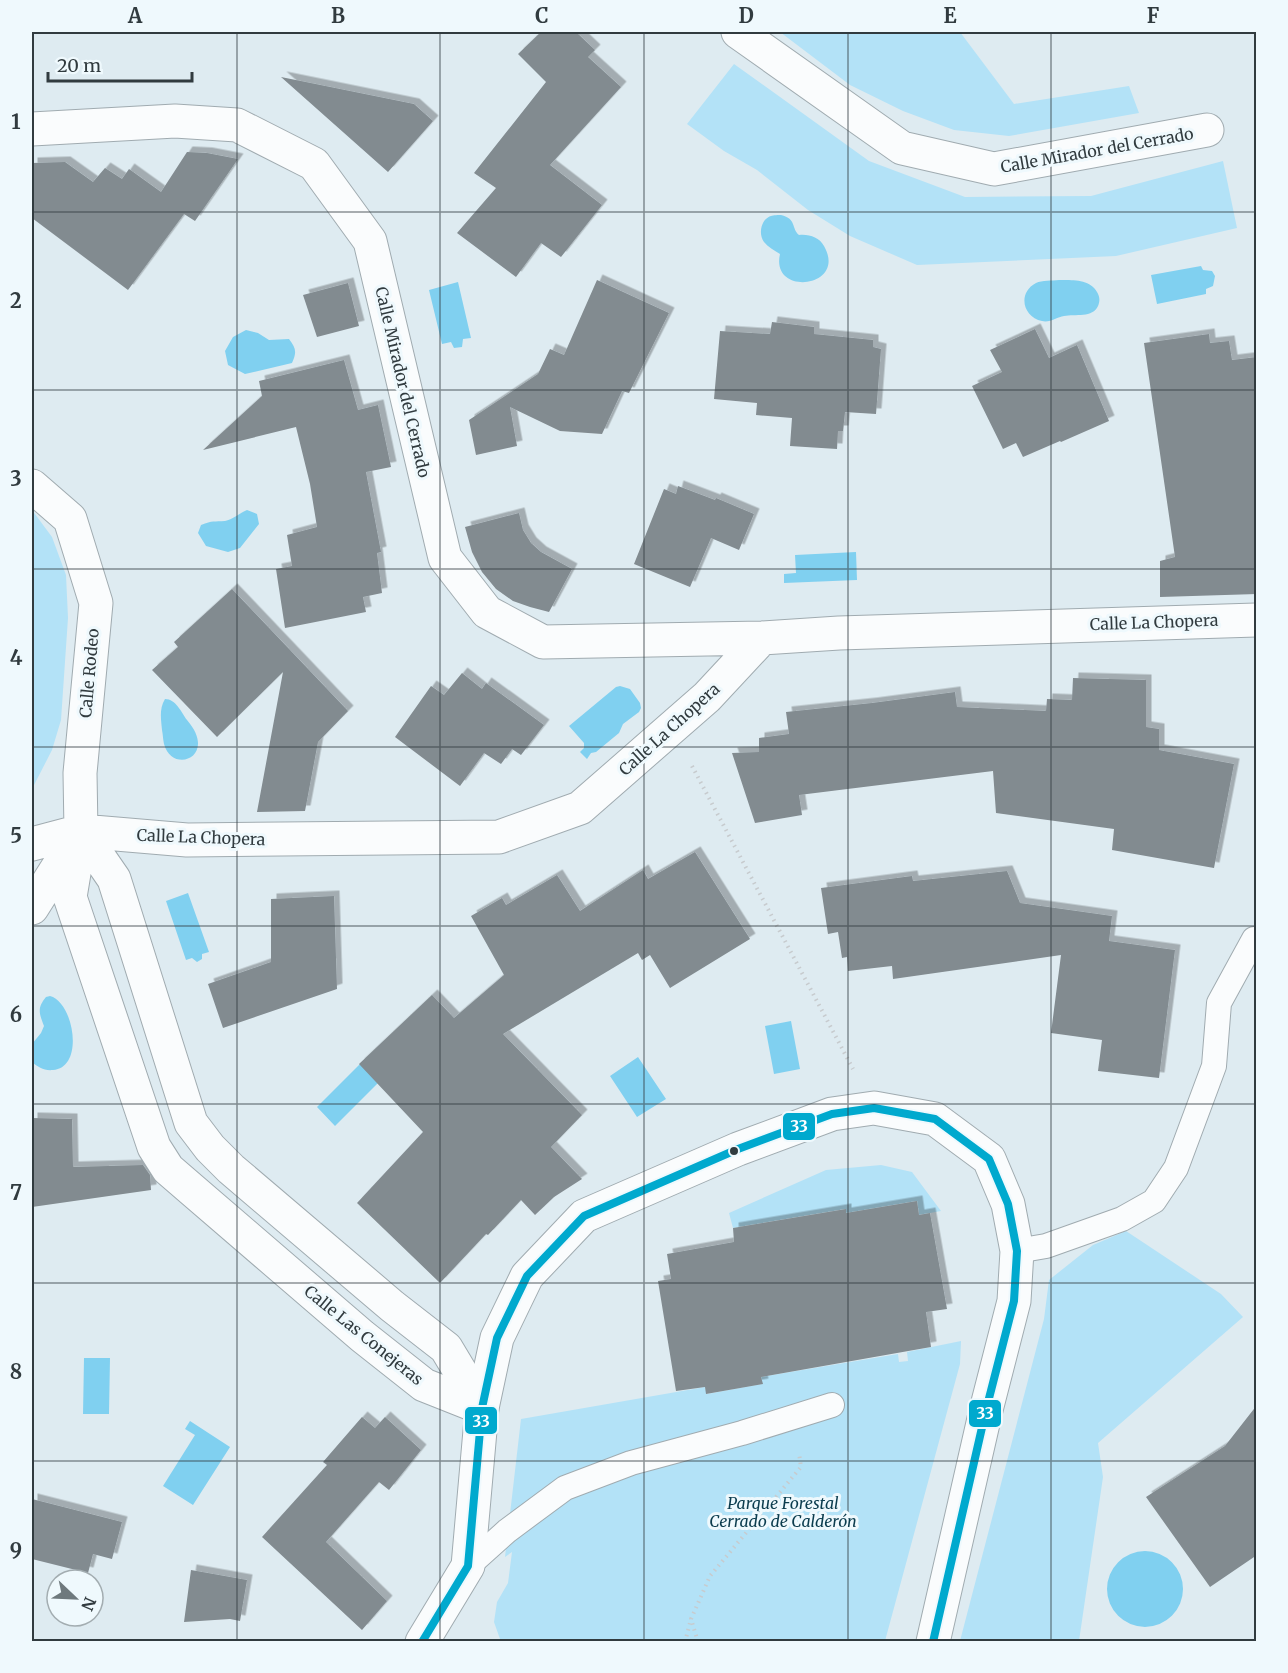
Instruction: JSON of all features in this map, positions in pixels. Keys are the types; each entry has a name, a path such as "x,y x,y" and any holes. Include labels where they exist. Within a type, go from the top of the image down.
{"street":[{"name":"Calle Mirador del Cerrado","path":"738,32 902,148 994,169 1207,130"},
{"name":"Calle Mirador del Cerrado","path":"32,129 175,121 237,125 314,164 370,241 445,558 487,612 543,642 762,638"},
{"name":"Calle Rodeo","path":"32,486 70,519 96,603 80,773 81,831"},
{"name":"Calle La Chopera","path":"81,831 187,840 499,837 580,808 707,697 762,638 851,632 1257,620"},
{"path":"32,844 81,831"},
{"path":"32,908 81,831"},
{"path":"81,831 114,879 191,1123 210,1148 231,1169 446,1348 482,1408"},
{"name":"Calle Las Conejeras","path":"81,831 70,897 154,1147 168,1169 362,1336 424,1385 482,1408"},
{"path":"422,1641 468,1566 482,1408 497,1338 527,1276 584,1216 738,1149 832,1114 874,1108 935,1119 989,1159 1008,1204 1017,1251 1014,1301 986,1410 933,1641"}],"lane":[{"path":"1017,1251 1046,1246 1122,1219 1154,1202 1176,1168 1214,1066 1219,1003 1254,939"},
{"path":"468,1566 507,1531 565,1488 631,1463 832,1405"}],"path":[{"path":"689,759 874,1108"},
{"path":"685,1641 691,1619 710,1576 801,1467 795,1417"},
{"path":"691,1619 698,1641"}],"green space":[{"path":"780,32 960,32 1014,104 1129,86 1139,113 1009,136 954,130 903,111 850,85"},
{"path":"734,64 869,161 965,197 1091,196 1223,161 1237,228 1116,256 917,265 850,236 808,210 757,170 724,151 687,124"},
{"path":"32,510 52,537 66,575 68,618 61,720 52,750 32,789"},
{"path":"881,1165 912,1172 941,1211 919,1215 917,1201 846,1213 845,1209 733,1228 729,1213 826,1170"},
{"path":"1126,1231 1221,1294 1243,1317 1098,1443 1103,1477 1079,1641 960,1641 1044,1319 1049,1280 1093,1245"},
{"name":"Parque Forestal Cerrado de Calderón","path":"961,1341 960,1364 885,1641 500,1642 494,1622 497,1602 508,1583 512,1552 505,1557 521,1419 705,1387 707,1394 762,1384 761,1377 898,1354 899,1362 908,1361 907,1352"}],"shaded area":[{"path":"781,215 792,221 799,235 813,237 824,246 829,260 826,271 818,278 807,282 786,277 780,268 780,254 762,239 761,231 765,220"},
{"path":"1201,266 1203,270 1212,271 1215,276 1213,286 1206,289 1206,294 1157,304 1151,275"},
{"path":"1080,281 1094,288 1099,299 1096,310 1088,314 1064,316 1048,321 1036,319 1030,315 1025,298 1030,287 1038,282"},
{"path":"458,282 471,338 463,339 462,347 454,348 451,342 442,344 429,290"},
{"path":"246,330 258,333 269,340 289,339 295,350 292,363 245,374 228,365 225,351 233,337"},
{"path":"247,510 257,514 259,524 240,548 228,552 206,546 198,533 201,525 228,520"},
{"path":"856,552 857,580 784,583 784,574 796,573 795,555"},
{"path":"620,686 630,689 641,708 623,724 619,733 596,752 591,753 587,759 580,752 584,748 584,743 569,726"},
{"path":"165,699 175,704 196,733 198,744 196,752 190,758 175,759 164,744 161,714"},
{"path":"188,893 209,952 202,954 202,959 197,962 192,958 186,960 166,901"},
{"path":"50,996 58,1001 65,1010 72,1034 69,1058 63,1066 53,1070 41,1068 32,1062 32,1044 44,1026 40,1014 41,1004 46,997"},
{"path":"791,1021 800,1069 774,1074 765,1026"},
{"path":"638,1057 666,1099 637,1117 610,1076"},
{"path":"365,1059 383,1078 335,1126 317,1107"},
{"path":"84,1358 110,1358 109,1414 83,1414"},
{"path":"190,1421 230,1447 193,1505 163,1486 195,1435 185,1429"},
{"path":"1145,1551 1160,1554 1172,1562 1180,1574 1183,1589 1180,1604 1172,1616 1160,1624 1145,1627 1130,1624 1118,1616 1110,1604 1107,1589 1110,1574 1118,1562 1130,1554"}],"building":[{"path":"541,32 576,32 595,50 588,57 621,87 550,165 602,205 561,257 541,243 516,277 457,233 496,188 474,173 546,82 518,54"},
{"path":"281,77 414,104 433,121 388,172"},
{"path":"187,152 238,159 195,221 184,214 128,290 32,218 32,163 65,162 93,182 105,168 122,179 129,169 161,192"},
{"path":"597,280 669,313 629,393 622,391 602,434 560,431 510,407 517,446 476,455 469,420 538,374 550,349 564,355"},
{"path":"348,283 359,326 317,337 303,295"},
{"path":"772,322 814,327 814,334 873,340 873,347 881,349 876,414 845,412 843,431 838,431 837,449 790,446 792,418 756,415 757,403 714,399 720,331 770,334"},
{"path":"1035,329 1049,358 1077,345 1109,421 1023,457 1016,443 1003,449 972,386 1002,372 990,350"},
{"path":"1209,334 1210,343 1229,341 1232,360 1257,357 1257,594 1160,597 1160,561 1175,557 1144,343"},
{"path":"344,360 358,410 378,405 391,467 366,472 381,552 377,553 382,593 363,597 366,612 285,628 276,569 292,566 287,535 317,527 310,484 296,427 203,450 262,396 259,381"},
{"path":"678,486 715,500 716,498 754,514 739,550 711,538 690,587 634,564 664,489 676,494"},
{"path":"519,513 523,530 531,543 541,552 572,569 549,612 513,601 496,589 482,572 472,552 465,527"},
{"path":"232,589 348,711 318,742 305,811 257,812 283,672 217,737 152,670 178,647 174,642"},
{"path":"462,673 482,689 486,683 544,725 521,755 512,749 501,764 484,753 460,786 395,737 431,686 444,695"},
{"path":"1073,678 1146,680 1146,727 1159,729 1159,750 1234,764 1214,868 1112,850 1114,829 996,813 993,771 799,795 802,815 755,823 732,753 759,752 759,738 789,734 786,712 955,692 957,707 1046,711 1047,699 1072,700"},
{"path":"695,852 750,939 670,988 650,955 642,960 638,953 503,1034 582,1115 551,1147 582,1179 554,1197 535,1215 521,1200 440,1283 357,1203 423,1132 359,1064 432,995 454,1018 504,975 471,916 502,898 506,905 557,875 580,911 643,870 648,879"},
{"path":"1007,871 1020,903 1112,916 1109,941 1175,950 1159,1078 1098,1071 1102,1040 1051,1033 1061,955 893,979 892,966 848,971 847,957 842,958 838,932 828,934 821,888 912,876 913,881"},
{"path":"334,896 337,989 223,1028 208,984 271,962 271,899"},
{"path":"32,1118 72,1119 73,1167 143,1165 150,1175 151,1190 32,1207"},
{"path":"917,1201 919,1215 930,1213 947,1309 926,1312 931,1347 761,1377 763,1384 706,1394 705,1387 676,1391 658,1281 671,1279 667,1254 734,1242 733,1228 846,1209 846,1213"},
{"path":"1257,1405 1257,1555 1210,1587 1146,1497 1225,1446"},
{"path":"362,1417 375,1428 385,1417 421,1450 389,1490 379,1482 326,1542 387,1601 362,1630 262,1537 327,1465 323,1462"},
{"path":"32,1499 122,1522 112,1559 93,1554 89,1568 68,1568 32,1559"},
{"path":"191,1570 247,1580 240,1621 230,1619 184,1622"}],"transit line":[{"name":"33","path":"422,1642 468,1566 482,1408 497,1338 527,1276 584,1216 738,1149 832,1114 874,1108 935,1119 989,1159 1008,1204 1017,1251 1014,1301 986,1410 933,1642"}]}
